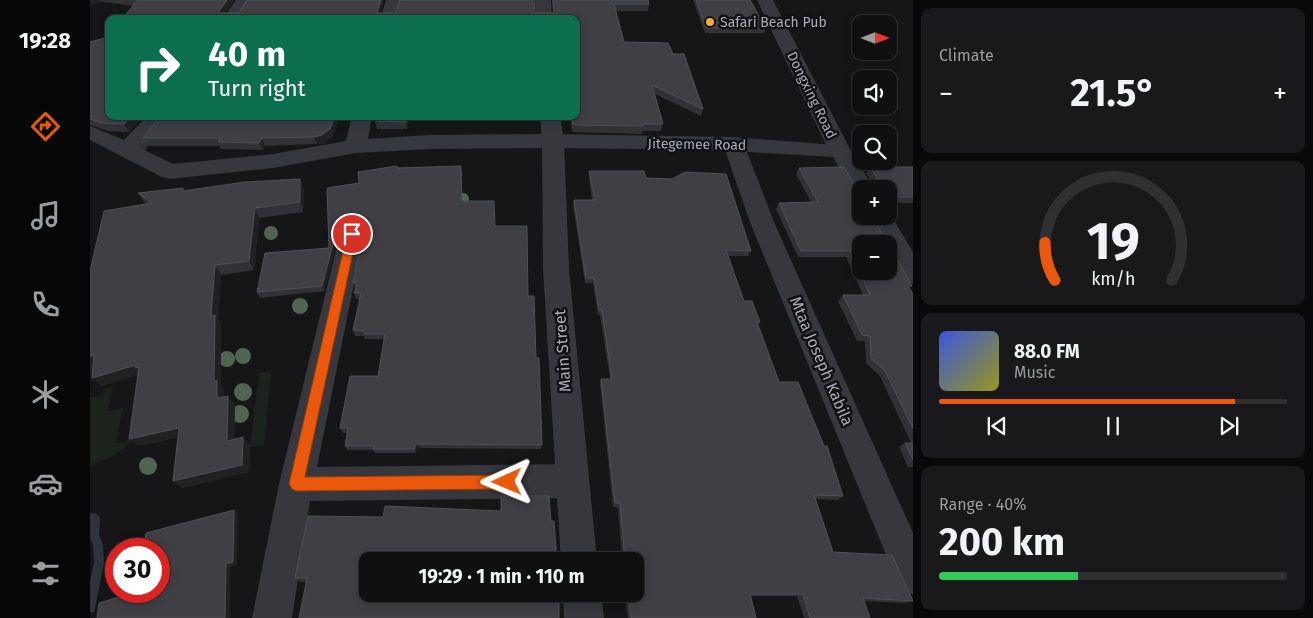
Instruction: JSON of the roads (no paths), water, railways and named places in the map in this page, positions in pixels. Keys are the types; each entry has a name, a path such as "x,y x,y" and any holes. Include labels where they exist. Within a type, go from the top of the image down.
{"street":[{"path":"234,15 244,0"},
{"path":"389,15 394,0"},
{"path":"544,0 544,15"},
{"name":"Dongxing Road","path":"765,0 840,151 858,180"},
{"path":"127,150 154,120"},
{"path":"356,146 361,120"},
{"name":"Jitegemee Road","path":"90,132 170,172 273,161 356,146 430,142 552,129 840,151"},
{"name":"Main Street","path":"552,129 556,269 578,552"},
{"name":"Mtaa Joseph Kabila","path":"733,144 762,222 913,576"},
{"path":"884,225 913,274"},
{"path":"272,618 296,484 352,234"},
{"path":"296,484 572,481"},
{"path":"583,602 584,618"}],"waterway":[{"path":"150,155 143,152 144,145 151,136"},
{"path":"90,519 95,518 94,535 98,545 99,563 90,608"}],"place":[{"name":"Safari Beach Pub","path":"710,22"}]}
